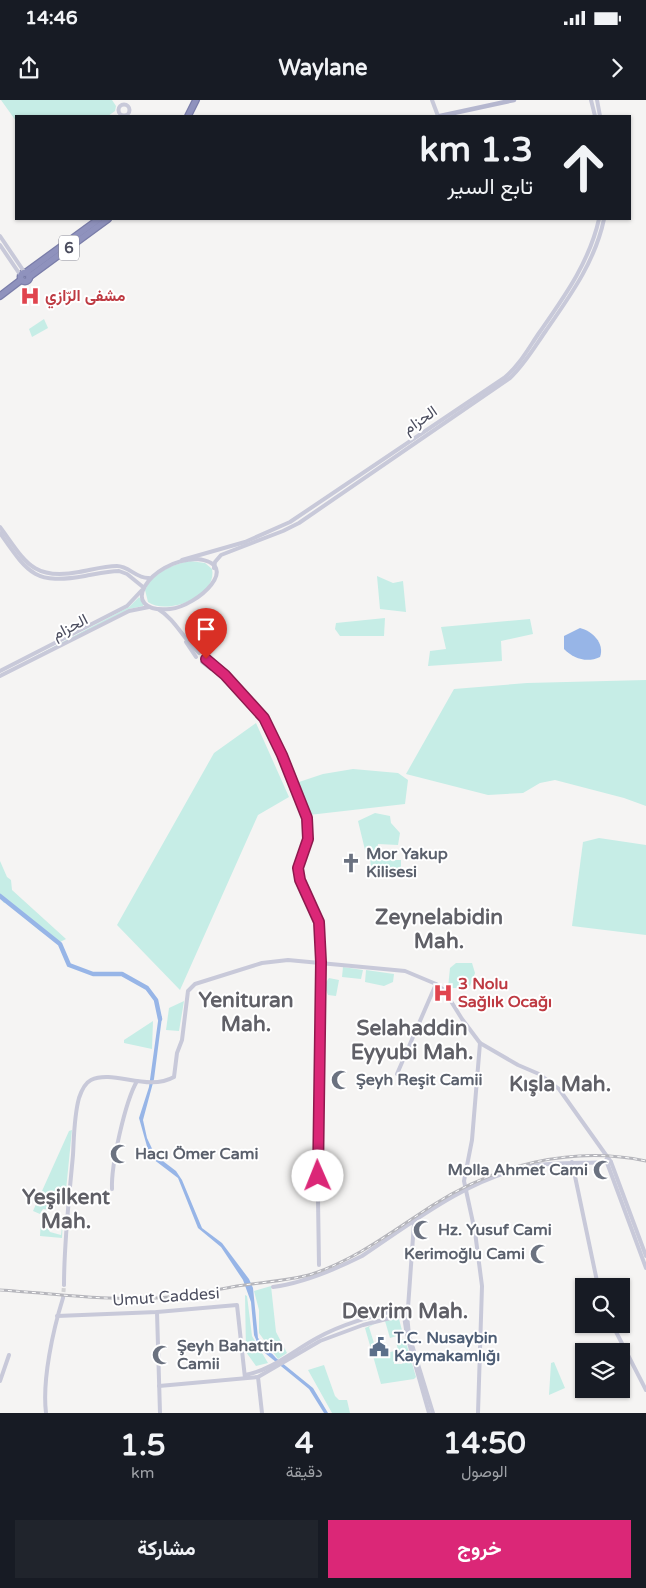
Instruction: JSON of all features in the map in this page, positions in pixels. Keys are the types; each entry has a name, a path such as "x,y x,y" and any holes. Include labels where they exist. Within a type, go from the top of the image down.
{"highway":[{"path":"188,115 196,100"},
{"name":"6","path":"0,296 98,220"},
{"name":"6","path":"24,276 107,220"}],"main road":[{"path":"444,115 514,100"}],"street":[{"path":"119,100 129,109 128,115 120,114 119,100"},
{"path":"432,100 439,115"},
{"path":"591,100 595,115"},
{"path":"597,100 600,115"},
{"path":"119,107 124,104"},
{"name":"الحزام","path":"182,560 247,541 290,522 504,378 521,360 575,280 587,257 599,220"},
{"name":"الحزام","path":"214,568 215,562 221,555 299,523 510,378 524,362 582,277 597,244 604,220"},
{"path":"0,236 24,276"},
{"path":"0,245 24,276"},
{"path":"0,527 25,560 35,569 45,574 64,575 118,566 128,568 142,578 151,577"},
{"path":"0,533 21,562 41,577 56,580 119,571 127,574 142,588 144,601 168,617 196,657"},
{"path":"142,588 162,568 182,560 204,560 214,568 215,580 207,591 190,603 168,612 168,617"},
{"name":"الحزام","path":"0,671 127,606 142,588"},
{"path":"155,608 175,608"},
{"name":"الحزام","path":"0,676 129,611 155,608"},
{"path":"183,638 199,653"},
{"path":"204,660 218,670 264,718 306,813 308,839 299,862 298,873 318,918 321,962 317,1133 319,1264"},
{"path":"64,1285 64,1248 79,1098 86,1084 92,1079 102,1078 156,1083 174,1077 177,1054 182,1040 188,991 195,984 262,963 288,960 396,969 436,984 444,990 462,1020 480,1043 550,1081 559,1089 609,1162 646,1256"},
{"path":"397,1074 436,984"},
{"path":"478,1413 482,1286 475,1232 465,1190 464,1172 472,1140 480,1043"},
{"path":"112,1189 111,1171 125,1116 137,1081"},
{"path":"273,1287 318,1276 341,1266 362,1256 465,1190 526,1167 554,1162 609,1162"},
{"path":"572,1162 596,1278"},
{"path":"609,1162 646,1268"},
{"path":"414,1223 410,1298 404,1308 404,1315 407,1336 429,1413"},
{"path":"46,1413 48,1370 57,1316 63,1298"},
{"name":"Umut Caddesi","path":"57,1316 156,1312 237,1305 245,1376"},
{"path":"245,1376 258,1377 284,1360 320,1342 363,1325 410,1312 404,1308 361,1320 317,1337 284,1360"},
{"path":"156,1312 160,1413"},
{"path":"404,1315 433,1413"},
{"path":"617,1333 646,1390"},
{"path":"0,1381 10,1355"},
{"path":"159,1386 245,1376 272,1367"},
{"path":"258,1377 262,1413"}],"shaded area":[{"path":"1,100 112,100 116,106 115,111 109,115 15,115 15,120"},
{"path":"44,319 48,328 32,337 29,329"},
{"path":"190,561 205,563 212,569 212,579 207,588 189,601 178,605 156,606 148,602 145,590 158,574 177,564"},
{"path":"377,576 393,583 403,581 406,612 380,609"},
{"path":"139,597 144,603 143,606 129,609 0,675 129,607"},
{"path":"385,618 384,636 340,636 335,629 336,623"},
{"path":"530,619 533,634 501,641 502,661 428,666 430,651 446,649 441,627"},
{"path":"646,680 646,806 624,798 555,780 540,783 523,793 488,795 406,774 454,689 527,683"},
{"path":"256,723 289,797 258,815 180,990 117,925 214,753"},
{"path":"353,769 398,773 408,780 405,804 309,815 296,783 323,774"},
{"path":"375,813 390,816 391,823 400,833 398,845 378,844 376,855 366,854 358,821"},
{"path":"599,838 646,845 646,935 572,926 583,842"},
{"path":"370,856 378,860 401,860 401,873 377,872 371,869"},
{"path":"0,861 7,877 11,880 12,890 66,939 58,943 40,931 6,902 4,903 0,898"},
{"path":"456,963 472,963 475,973 470,986 448,988 450,968"},
{"path":"343,967 363,970 361,979 342,977"},
{"path":"366,970 394,974 393,982 384,986 365,982"},
{"path":"329,978 339,980 336,996 328,995 324,985"},
{"path":"184,1001 179,1031 166,1030 169,1008"},
{"path":"153,1021 152,1049 124,1043 124,1040"},
{"path":"72,1130 65,1200 56,1199 52,1210 43,1209 40,1214 33,1211 69,1131"},
{"path":"63,1217 62,1238 40,1236 41,1219 50,1232 61,1235"},
{"path":"271,1286 276,1332 287,1353 278,1359 259,1333 259,1310 254,1291"},
{"path":"245,1295 247,1296 252,1336 268,1363 256,1366 246,1352"},
{"path":"399,1319 403,1334 390,1338 385,1321"},
{"path":"376,1323 369,1327 378,1356 386,1357 387,1353 394,1351 394,1364 402,1364 403,1361 399,1355 396,1341 405,1339 416,1377 414,1379 381,1384 365,1328"},
{"path":"554,1362 565,1388 549,1395 551,1363"},
{"path":"324,1365 335,1396 339,1400 347,1400 350,1413 332,1413 308,1370"}],"water":[{"path":"580,628 589,632 599,642 601,647 600,657 590,660 581,659 564,649 564,636"},
{"path":"159,1014 162,1017 154,1079 143,1120 147,1138 155,1155 176,1171 182,1180 202,1228 222,1243 249,1279 253,1288 258,1338 276,1358 313,1388 328,1413 324,1413 309,1389 260,1349 254,1335 251,1302 243,1280 221,1247 198,1228 178,1178 153,1159 148,1150 139,1118 149,1087"}],"waterway":[{"path":"0,896 60,944 69,965 93,974 122,974 147,988 156,1000 160,1019"}],"tunnel":[{"path":"63,1298 64,1285"}],"railway":[{"path":"0,1290 97,1298 136,1299 186,1295 294,1278 329,1268 375,1243 457,1191 509,1169 563,1157 618,1157 646,1161"}],"place":[{"name":"مشفى الرّازي","path":"30,296"},
{"name":"Mor Yakup Kilisesi","path":"351,863"},
{"name":"3 Nolu Sağlık Ocağı","path":"443,993"},
{"name":"Şeyh Reşit Camii","path":"341,1080"},
{"name":"Hacı Ömer Cami","path":"120,1154"},
{"name":"Molla Ahmet Cami","path":"603,1170"},
{"name":"Hz. Yusuf Cami","path":"423,1230"},
{"name":"Kerimoğlu Cami","path":"540,1254"},
{"name":"T.C. Nusaybin Kaymakamlığı","path":"379,1347"},
{"name":"Şeyh Bahattin Camii","path":"162,1355"}],"district":[{"name":"Zeynelabidin Mah.","path":"439,929"},
{"name":"Yenituran Mah.","path":"246,1012"},
{"name":"Selahaddin Eyyubi Mah.","path":"412,1040"},
{"name":"Kışla Mah.","path":"560,1084"},
{"name":"Yeşilkent Mah.","path":"66,1209"},
{"name":"Devrim Mah.","path":"405,1311"}],"route":[{"path":"206,659 225,675 264,718 282,755 306,813 308,839 307,846 299,862 298,873 318,918 321,962 317,1133 318,1176"}]}
